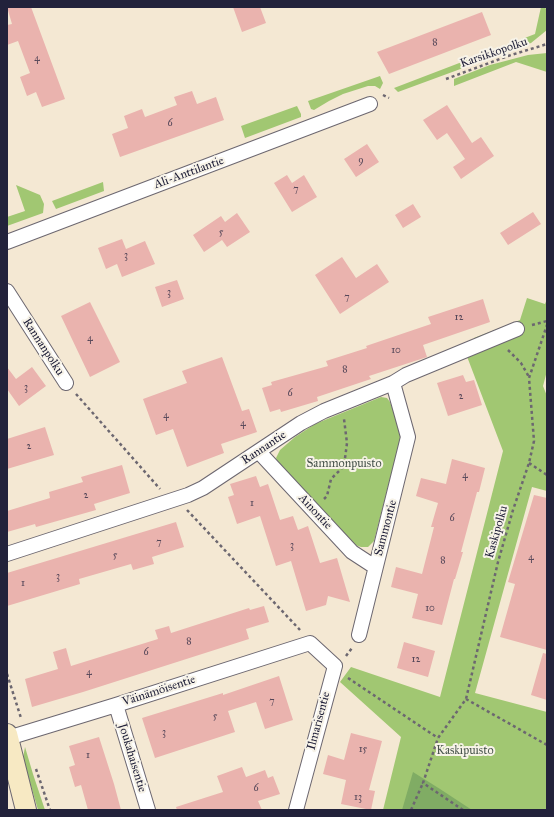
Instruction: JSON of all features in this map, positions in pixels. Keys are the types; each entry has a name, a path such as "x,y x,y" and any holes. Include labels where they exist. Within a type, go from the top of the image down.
{"street":[{"name":"Ali-Anttilantie","path":"7,242 370,104"},
{"name":"Rannanpolku","path":"7,291 66,383"},
{"name":"Rannantie","path":"7,554 188,496 259,452 301,423 393,383 406,375 517,329"},
{"name":"Sammontie","path":"359,635 375,567 397,487 408,437 393,383"},
{"name":"Ainontie","path":"259,452 312,511 352,552 375,567"},
{"name":"Väinämöisentie","path":"8,736 116,705 310,643 335,666"},
{"name":"Ilmarisentie","path":"296,810 335,666"},
{"name":"Joukahaisentie","path":"116,705 148,810"},
{"path":"8,736 26,810"}],"path":[{"name":"Karsikkopolku","path":"446,78 547,44"},
{"name":"Kaskipolku","path":"411,810 423,783 438,738 466,699 498,562 512,510 529,463 534,441 529,378 547,325"},
{"path":"494,339 508,349 522,363 529,378"},
{"path":"312,511 327,496 331,479 344,466 347,443 344,421 338,406"},
{"path":"529,463 547,475"},
{"path":"359,635 353,647 341,663 335,666 347,677 438,738"},
{"path":"466,699 547,745"},
{"path":"423,783 463,810"}],"green space":[{"path":"541,7 545,7 547,11 547,30 531,43 398,92 394,88 535,34"},
{"path":"547,53 547,72 516,62 454,86 454,79 490,65 528,55"},
{"path":"380,76 383,83 380,89 375,86 368,86 343,94 314,110 311,109 308,101"},
{"path":"297,106 301,117 245,138 241,126"},
{"path":"103,182 104,191 56,209 52,201"},
{"path":"16,185 40,195 44,204 43,213 7,226 7,217 25,211"},
{"name":"Kaskipuisto","path":"527,298 545,304 547,299 547,371 543,386 547,396 547,491 532,487 475,693 547,712 547,810 383,810 401,737 340,682 351,667 440,697 503,451 463,346 474,341 474,338 520,320"},
{"name":"Sammonpuisto","path":"381,397 387,398 390,402 400,430 400,440 374,541 368,547 361,547 355,545 278,463 276,458 280,450 295,437 315,424"},
{"path":"25,747 45,810 38,810 23,758"},
{"path":"413,772 440,789 472,810 402,810"}],"building":[{"path":"7,7 31,7 65,99 42,107 36,92 27,96 20,77 30,73 18,41 7,45 7,25 12,24"},
{"path":"233,7 260,7 266,23 242,32"},
{"path":"482,12 491,35 389,74 377,52"},
{"path":"192,91 197,104 216,97 224,120 120,157 112,134 128,128 124,116 142,109 145,117 177,105 174,97"},
{"path":"447,105 472,143 481,137 494,156 461,179 453,167 465,159 447,133 437,140 423,120"},
{"path":"367,144 379,162 356,177 344,159"},
{"path":"287,175 292,183 304,175 317,197 292,212 274,183"},
{"path":"413,204 421,217 403,228 395,215"},
{"path":"533,212 541,224 508,245 500,233"},
{"path":"237,213 250,232 227,247 222,240 204,252 193,235 221,216 225,222"},
{"path":"122,239 126,249 145,241 155,264 122,277 117,264 106,269 98,248"},
{"path":"342,257 356,278 377,264 389,282 340,314 315,275"},
{"path":"177,280 184,299 162,307 155,287"},
{"path":"483,299 490,322 423,345 427,357 369,376 371,379 317,397 318,401 281,412 280,409 270,412 262,388 272,385 271,382 328,366 326,361 367,348 366,346 431,324 428,317"},
{"path":"90,302 120,362 90,377 61,316"},
{"path":"222,357 242,411 249,409 257,432 221,444 224,453 187,467 173,429 156,435 143,399 187,383 182,371"},
{"path":"7,367 16,379 32,367 46,386 19,406 7,389"},
{"path":"463,375 466,382 474,380 482,405 448,416 437,383"},
{"path":"45,427 54,455 7,469 7,439"},
{"path":"452,459 485,468 479,492 477,492 461,552 463,552 442,625 412,618 418,594 391,587 396,567 422,574 434,527 431,527 438,503 416,496 421,478 446,484"},
{"path":"122,465 130,493 94,504 96,510 36,527 35,524 7,532 7,511 50,498 49,492 83,482 81,477"},
{"path":"256,476 260,487 268,484 280,520 293,516 298,530 308,526 320,563 337,558 350,602 328,596 326,605 306,611 291,561 276,566 260,516 237,524 228,497 234,495 230,484"},
{"path":"534,495 547,498 547,650 500,637 515,584 508,582"},
{"path":"176,522 184,547 152,557 154,564 133,570 131,564 79,579 80,584 7,606 7,573"},
{"path":"264,606 269,622 246,629 249,639 32,707 25,679 58,669 53,652 66,648 71,666 158,639 155,630 169,626 171,633 249,608 250,610"},
{"path":"404,642 435,651 428,677 397,668"},
{"path":"543,653 547,654 547,700 531,695"},
{"path":"279,676 293,720 265,729 256,702 228,711 235,732 155,758 142,718 223,693 223,695"},
{"path":"351,733 382,741 369,790 375,791 371,810 341,804 346,780 323,774 328,755 344,760"},
{"path":"99,737 121,810 88,810 81,785 75,787 69,767 75,765 69,746"},
{"path":"242,767 246,777 265,770 268,778 273,776 280,794 258,801 262,810 177,810 176,807 223,792 217,776"}]}
